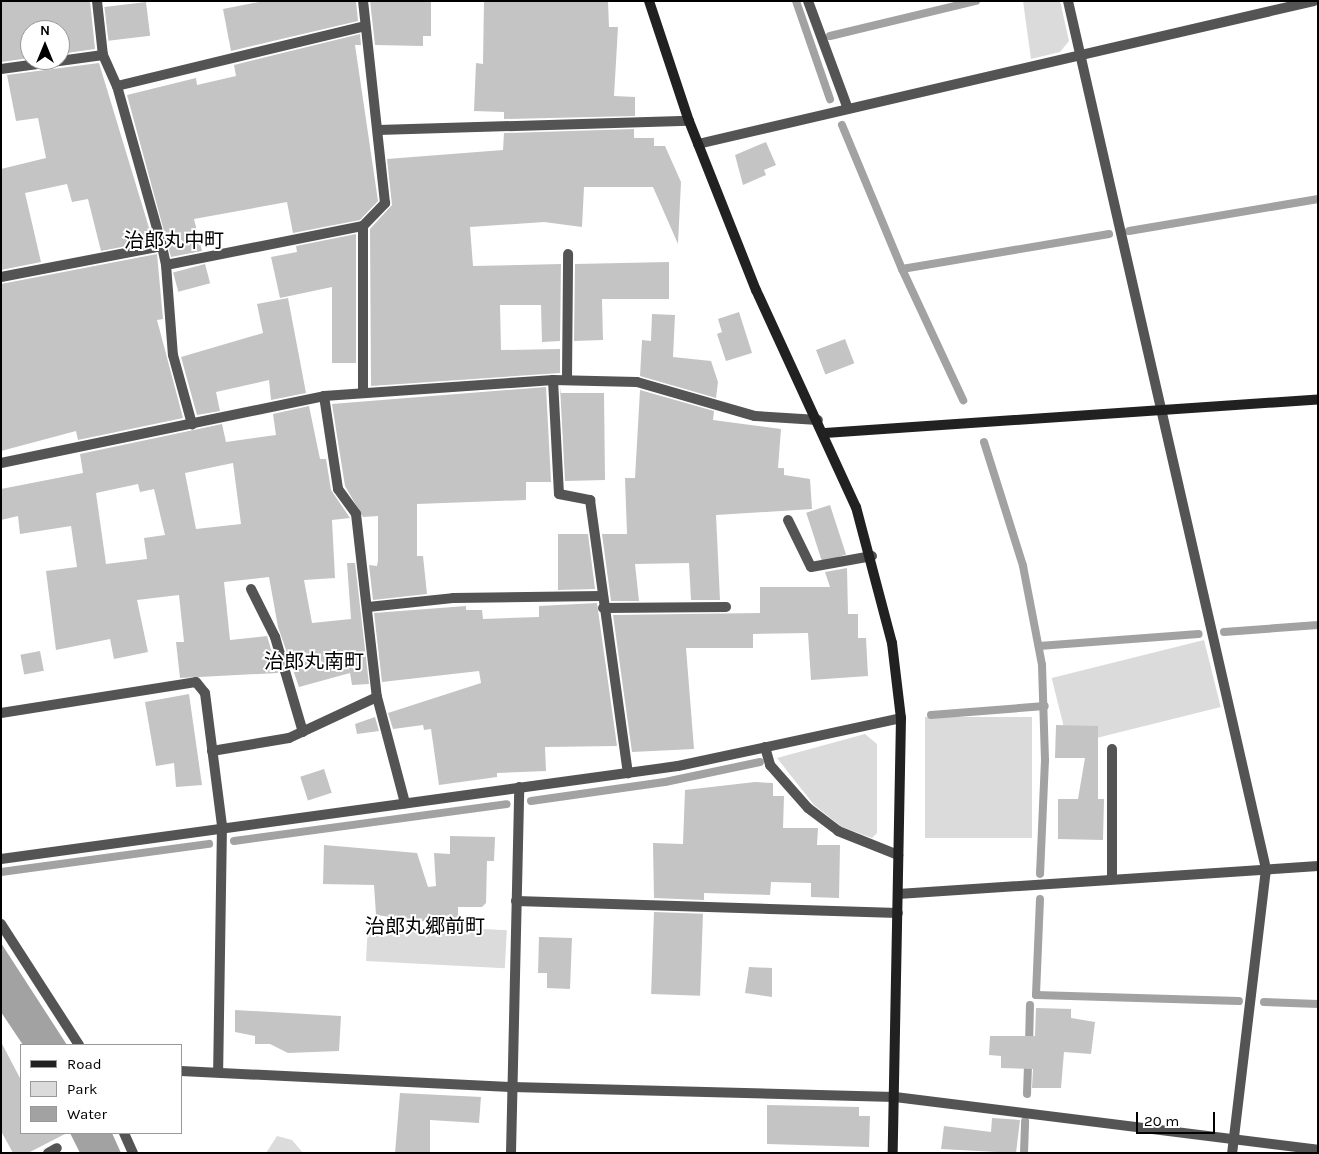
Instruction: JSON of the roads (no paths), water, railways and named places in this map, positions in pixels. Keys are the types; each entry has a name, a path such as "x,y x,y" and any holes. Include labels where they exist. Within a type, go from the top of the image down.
{"street":[{"path":"97,1 103,56 117,86 162,246 166,265 173,355 192,424"},
{"path":"166,265 364,226 385,203 363,1"},
{"path":"649,1 689,121 756,290 825,433 872,556 892,643 901,718 893,1153"},
{"path":"808,1 848,109"},
{"path":"1068,1 1266,869 1232,1153"},
{"path":"698,144 1314,1"},
{"path":"117,86 365,26"},
{"path":"1,69 103,56"},
{"path":"378,130 689,121"},
{"path":"364,226 364,391"},
{"path":"1,277 162,246"},
{"path":"567,380 568,254"},
{"path":"1,463 324,396 364,391 552,380 637,382 754,416 818,420"},
{"path":"552,380 559,494 590,500 603,608 628,773"},
{"path":"324,396 338,490 356,514 377,697 405,803"},
{"path":"825,433 1318,399"},
{"path":"788,520 811,567 872,556"},
{"path":"251,588 275,638 303,732"},
{"path":"368,607 453,598 602,596"},
{"path":"603,608 726,607"},
{"path":"1,713 196,682 205,693 222,825 218,1072"},
{"path":"212,751 303,732 377,697"},
{"path":"1,859 222,825 628,773 765,748 901,718"},
{"path":"765,748 770,765 808,808 838,831 898,855"},
{"path":"1112,749 1112,879"},
{"path":"511,1153 518,787"},
{"path":"898,894 1318,866"},
{"path":"516,901 898,913"},
{"path":"1,924 78,1044"},
{"path":"182,1070 512,1087 894,1097 1318,1150"},
{"path":"124,1134 134,1153"}],"water":[{"path":"1,943 66,1044 22,1044 1,1012"},
{"path":"70,1134 112,1134 121,1153 80,1153"}],"waterway":[{"path":"796,1 830,99"},
{"path":"830,36 976,1"},
{"path":"842,125 902,269 963,400"},
{"path":"1129,231 1318,199"},
{"path":"902,269 1109,234"},
{"path":"984,442 1023,566 1042,665 1045,760 1040,874"},
{"path":"1224,632 1318,625"},
{"path":"1039,646 1199,634"},
{"path":"931,715 1045,706"},
{"path":"531,801 665,782 760,762"},
{"path":"234,841 507,804"},
{"path":"1,872 209,844"},
{"path":"1040,899 1036,995 1239,1001"},
{"path":"1264,1002 1318,1004"},
{"path":"1029,1045 1030,1005"},
{"path":"1027,1094 1028,1059"},
{"path":"1024,1153 1025,1121"}],"district":[{"name":"治郎丸中町","path":"174,240"},
{"name":"治郎丸南町","path":"314,661"},
{"name":"治郎丸郷前町","path":"425,926"}]}
